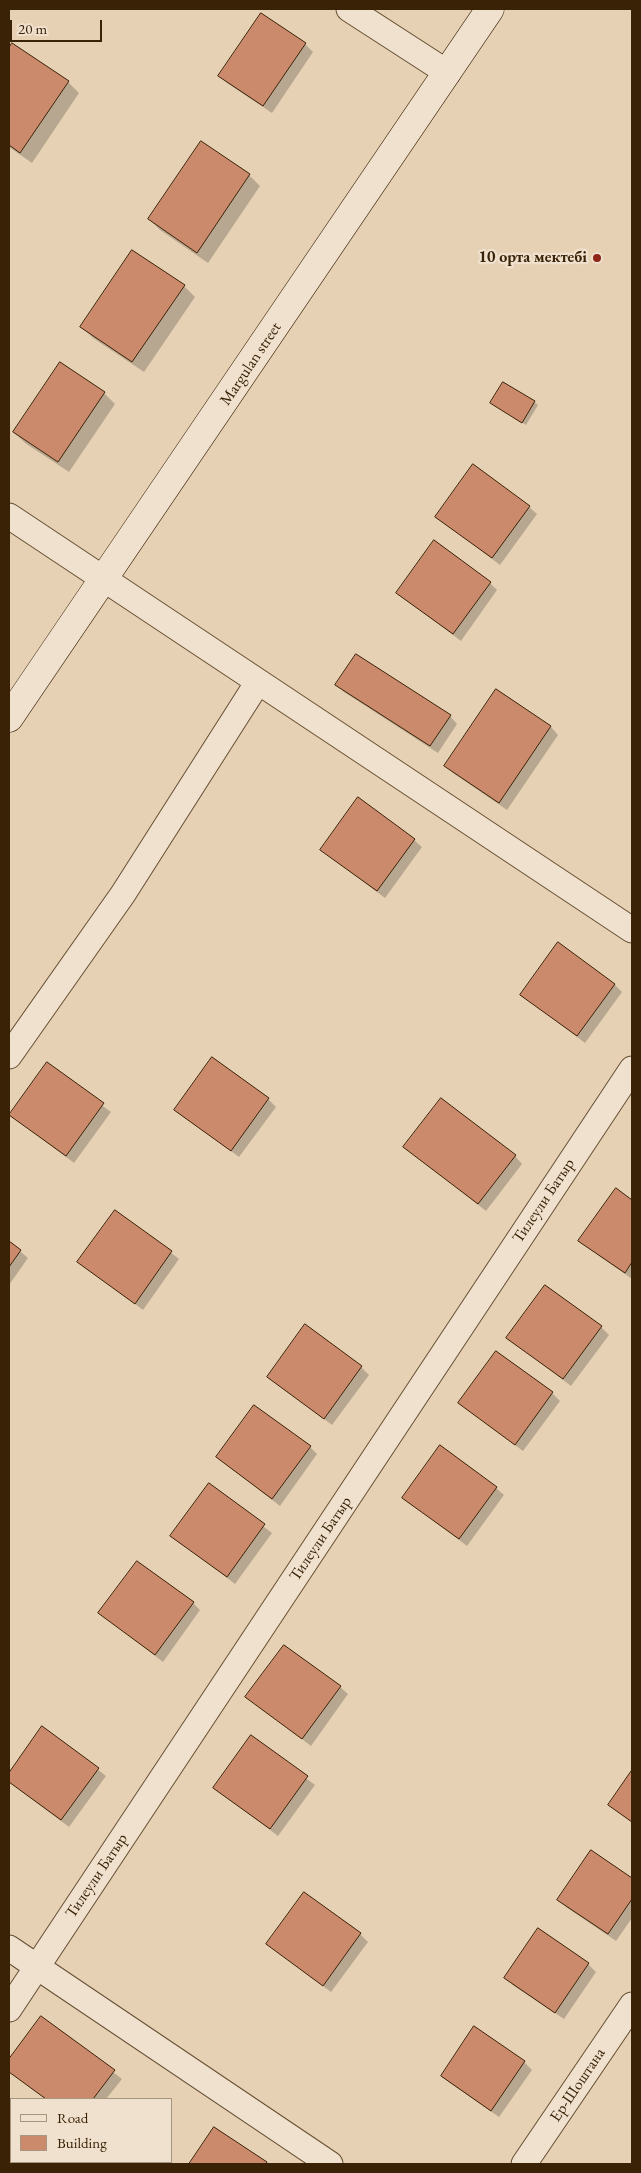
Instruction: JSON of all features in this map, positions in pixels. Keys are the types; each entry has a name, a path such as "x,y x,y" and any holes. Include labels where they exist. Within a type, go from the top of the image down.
{"main road":[{"name":"Margulan street","path":"9,718 490,9"}],"street":[{"path":"349,9 448,73"},
{"path":"9,516 632,930"},
{"path":"9,1056 123,894 258,682"},
{"name":"Тилеули Батыр","path":"9,2009 632,1069"},
{"path":"9,1948 330,2164"},
{"name":"Ер-Шоштана","path":"524,2164 632,2005"}],"building":[{"path":"261,13 306,43 263,106 218,76"},
{"path":"12,43 69,81 20,153 9,145 9,48"},
{"path":"201,141 250,174 197,253 148,219"},
{"path":"132,250 185,285 132,362 80,327"},
{"path":"60,362 105,392 58,462 13,432"},
{"path":"503,382 535,401 522,423 490,403"},
{"path":"473,464 530,506 492,558 435,517"},
{"path":"434,540 491,582 453,634 396,593"},
{"path":"356,654 451,715 430,746 335,685"},
{"path":"496,689 551,726 499,803 444,766"},
{"path":"358,797 415,839 377,891 320,850"},
{"path":"558,942 615,984 577,1036 520,995"},
{"path":"212,1057 269,1098 231,1151 174,1110"},
{"path":"47,1062 104,1103 66,1156 9,1115"},
{"path":"441,1098 516,1155 478,1204 403,1147"},
{"path":"616,1188 632,1200 632,1262 625,1273 578,1241"},
{"path":"115,1210 172,1251 135,1304 77,1262"},
{"path":"9,1241 21,1250 9,1267"},
{"path":"545,1285 602,1326 563,1379 506,1338"},
{"path":"305,1324 362,1366 324,1419 267,1377"},
{"path":"496,1351 553,1392 515,1445 458,1403"},
{"path":"254,1405 311,1446 272,1499 216,1457"},
{"path":"440,1445 497,1487 459,1539 402,1498"},
{"path":"209,1483 265,1524 227,1577 170,1536"},
{"path":"137,1561 194,1602 155,1655 98,1613"},
{"path":"284,1645 341,1686 302,1739 245,1697"},
{"path":"42,1726 99,1768 61,1820 9,1782 9,1773"},
{"path":"251,1735 308,1776 270,1829 213,1788"},
{"path":"632,1770 632,1822 608,1805"},
{"path":"591,1850 632,1878 632,1899 608,1934 557,1900"},
{"path":"304,1892 361,1933 323,1986 266,1944"},
{"path":"538,1928 589,1963 555,2013 504,1978"},
{"path":"41,2016 115,2070 94,2098 45,2098 9,2072 9,2059"},
{"path":"474,2026 525,2061 491,2111 441,2076"},
{"path":"9,2126 10,2163 60,2164 9,2164"},
{"path":"214,2127 267,2162 266,2164 189,2164"}],"place":[{"name":"10 орта мектебі","path":"597,258"}]}
